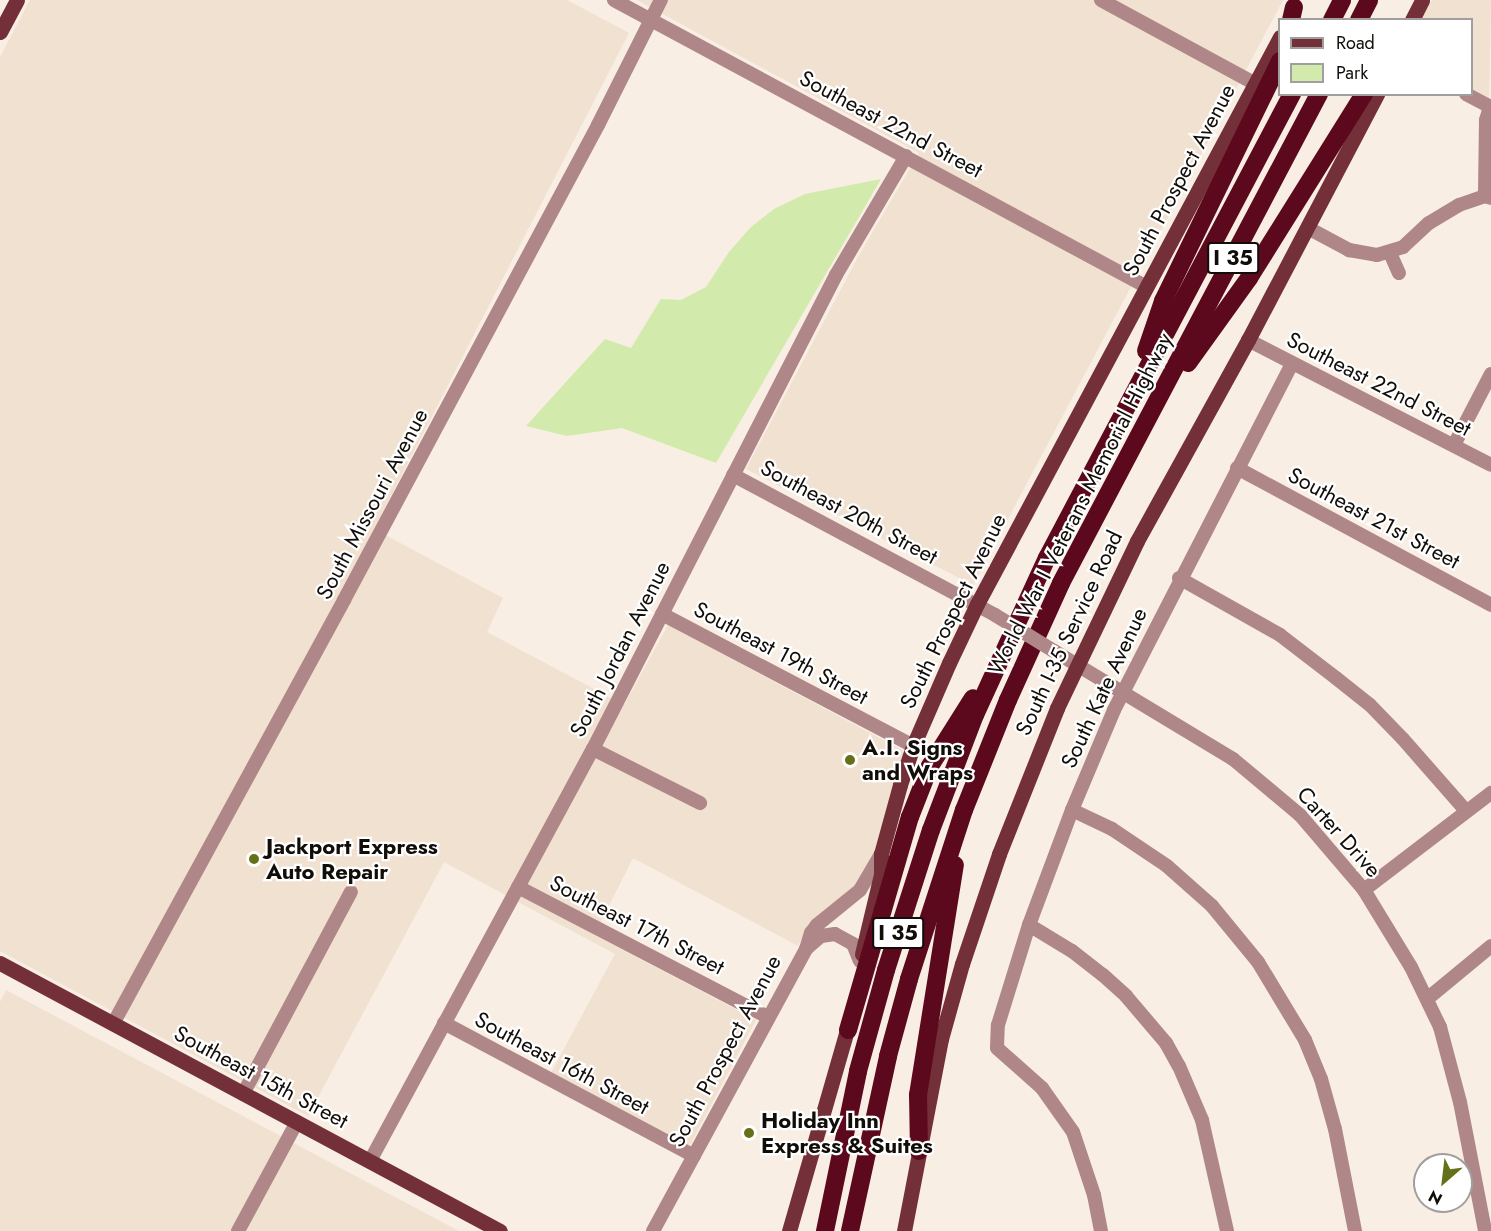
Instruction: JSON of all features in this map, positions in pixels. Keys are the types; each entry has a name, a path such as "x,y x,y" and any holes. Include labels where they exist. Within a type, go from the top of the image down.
{"highway":[{"path":"1333,18 1342,0"},
{"path":"1360,18 1369,0"},
{"path":"1126,406 1163,301 1278,66"},
{"name":"World War I Veterans Memorial Highway","path":"825,1231 858,1071 917,869 958,758 1006,645 1047,558 1291,96"},
{"name":"World War I Veterans Memorial Highway","path":"850,1231 891,1045 928,916 964,810 1027,655 1066,573 1318,96"},
{"path":"1147,421 1249,278 1363,96"},
{"path":"848,1030 896,862 930,766 1006,645"},
{"path":"919,1151 918,1095 964,810"}],"main road":[{"path":"0,32 17,0"},
{"path":"1413,18 1422,0"},
{"name":"South Prospect Avenue","path":"881,854 913,746 977,604 1278,41"},
{"name":"South I-35 Service Road","path":"904,1231 941,1039 962,964 1010,823 1076,664 1137,541 1248,340 1376,96"},
{"path":"789,1231 848,1030 860,961 881,874 881,854"},
{"name":"Southeast 15th Street","path":"0,964 500,1231"}],"street":[{"name":"Southeast 22nd Street","path":"614,0 1147,287"},
{"name":"South Missouri Avenue","path":"113,1024 325,637 598,126 662,0"},
{"path":"1101,0 1256,84"},
{"path":"1308,228 1348,250 1365,255 1390,253 1403,247 1443,213 1488,197 1486,120 1490,107 1470,96"},
{"name":"South Jordan Avenue","path":"370,1161 592,749 849,251 906,156"},
{"path":"1390,253 1399,273"},
{"name":"Southeast 22nd Street","path":"1248,340 1491,465"},
{"name":"South Kate Avenue","path":"1101,1231 1092,1185 1073,1132 1042,1088 997,1048 998,1025 1029,925 1072,810 1122,693 1179,578 1292,363"},
{"path":"1454,445 1491,374"},
{"name":"Southeast 21st Street","path":"1236,468 1491,605"},
{"name":"Southeast 20th Street","path":"733,475 977,604"},
{"path":"1179,578 1280,635 1336,678 1395,731 1466,811"},
{"name":"Carter Drive","path":"977,604 1122,693 1189,730 1254,775 1324,840 1364,890 1394,937 1440,1027 1454,1074 1485,1231"},
{"name":"Southeast 19th Street","path":"662,614 913,746"},
{"path":"592,749 700,803"},
{"path":"1364,890 1491,794"},
{"path":"1072,810 1112,829 1167,866 1212,906 1258,962 1305,1040 1321,1079 1335,1129 1355,1231"},
{"name":"South Prospect Avenue","path":"653,1231 806,950 817,925 860,890 881,854"},
{"name":"Southeast 17th Street","path":"518,887 768,1017"},
{"path":"243,1094 351,892"},
{"path":"1029,925 1072,951 1103,975 1126,996 1166,1043 1179,1066 1202,1120 1227,1231"},
{"path":"806,950 821,936 835,934 850,941 860,961"},
{"path":"1427,999 1491,946"},
{"name":"Southeast 16th Street","path":"444,1023 693,1156"},
{"path":"238,1231 297,1122"}],"shaded area":[{"path":"30,0 567,0 629,33 374,529 503,598 487,632 624,705 668,625 902,750 903,754 877,850 865,877 805,932 798,946 633,858 594,935 756,1020 689,1147 551,1073 615,954 444,862 308,1116 0,951 0,57"},
{"path":"637,0 1283,0 973,585 746,469 859,255 919,153"},
{"path":"1432,0 1491,0 1489,98 1473,90 1473,18 1422,18"},
{"path":"6,990 459,1231 0,1231 0,1002"}],"green space":[{"path":"881,179 716,463 622,428 567,436 526,426 605,339 631,348 661,299 681,300 706,287 729,252 751,227 774,209 805,194"}],"place":[{"name":"A.I. Signs and Wraps","path":"850,760"},
{"name":"Jackport Express Auto Repair","path":"254,859"},
{"name":"Holiday Inn Express & Suites","path":"749,1133"}]}
